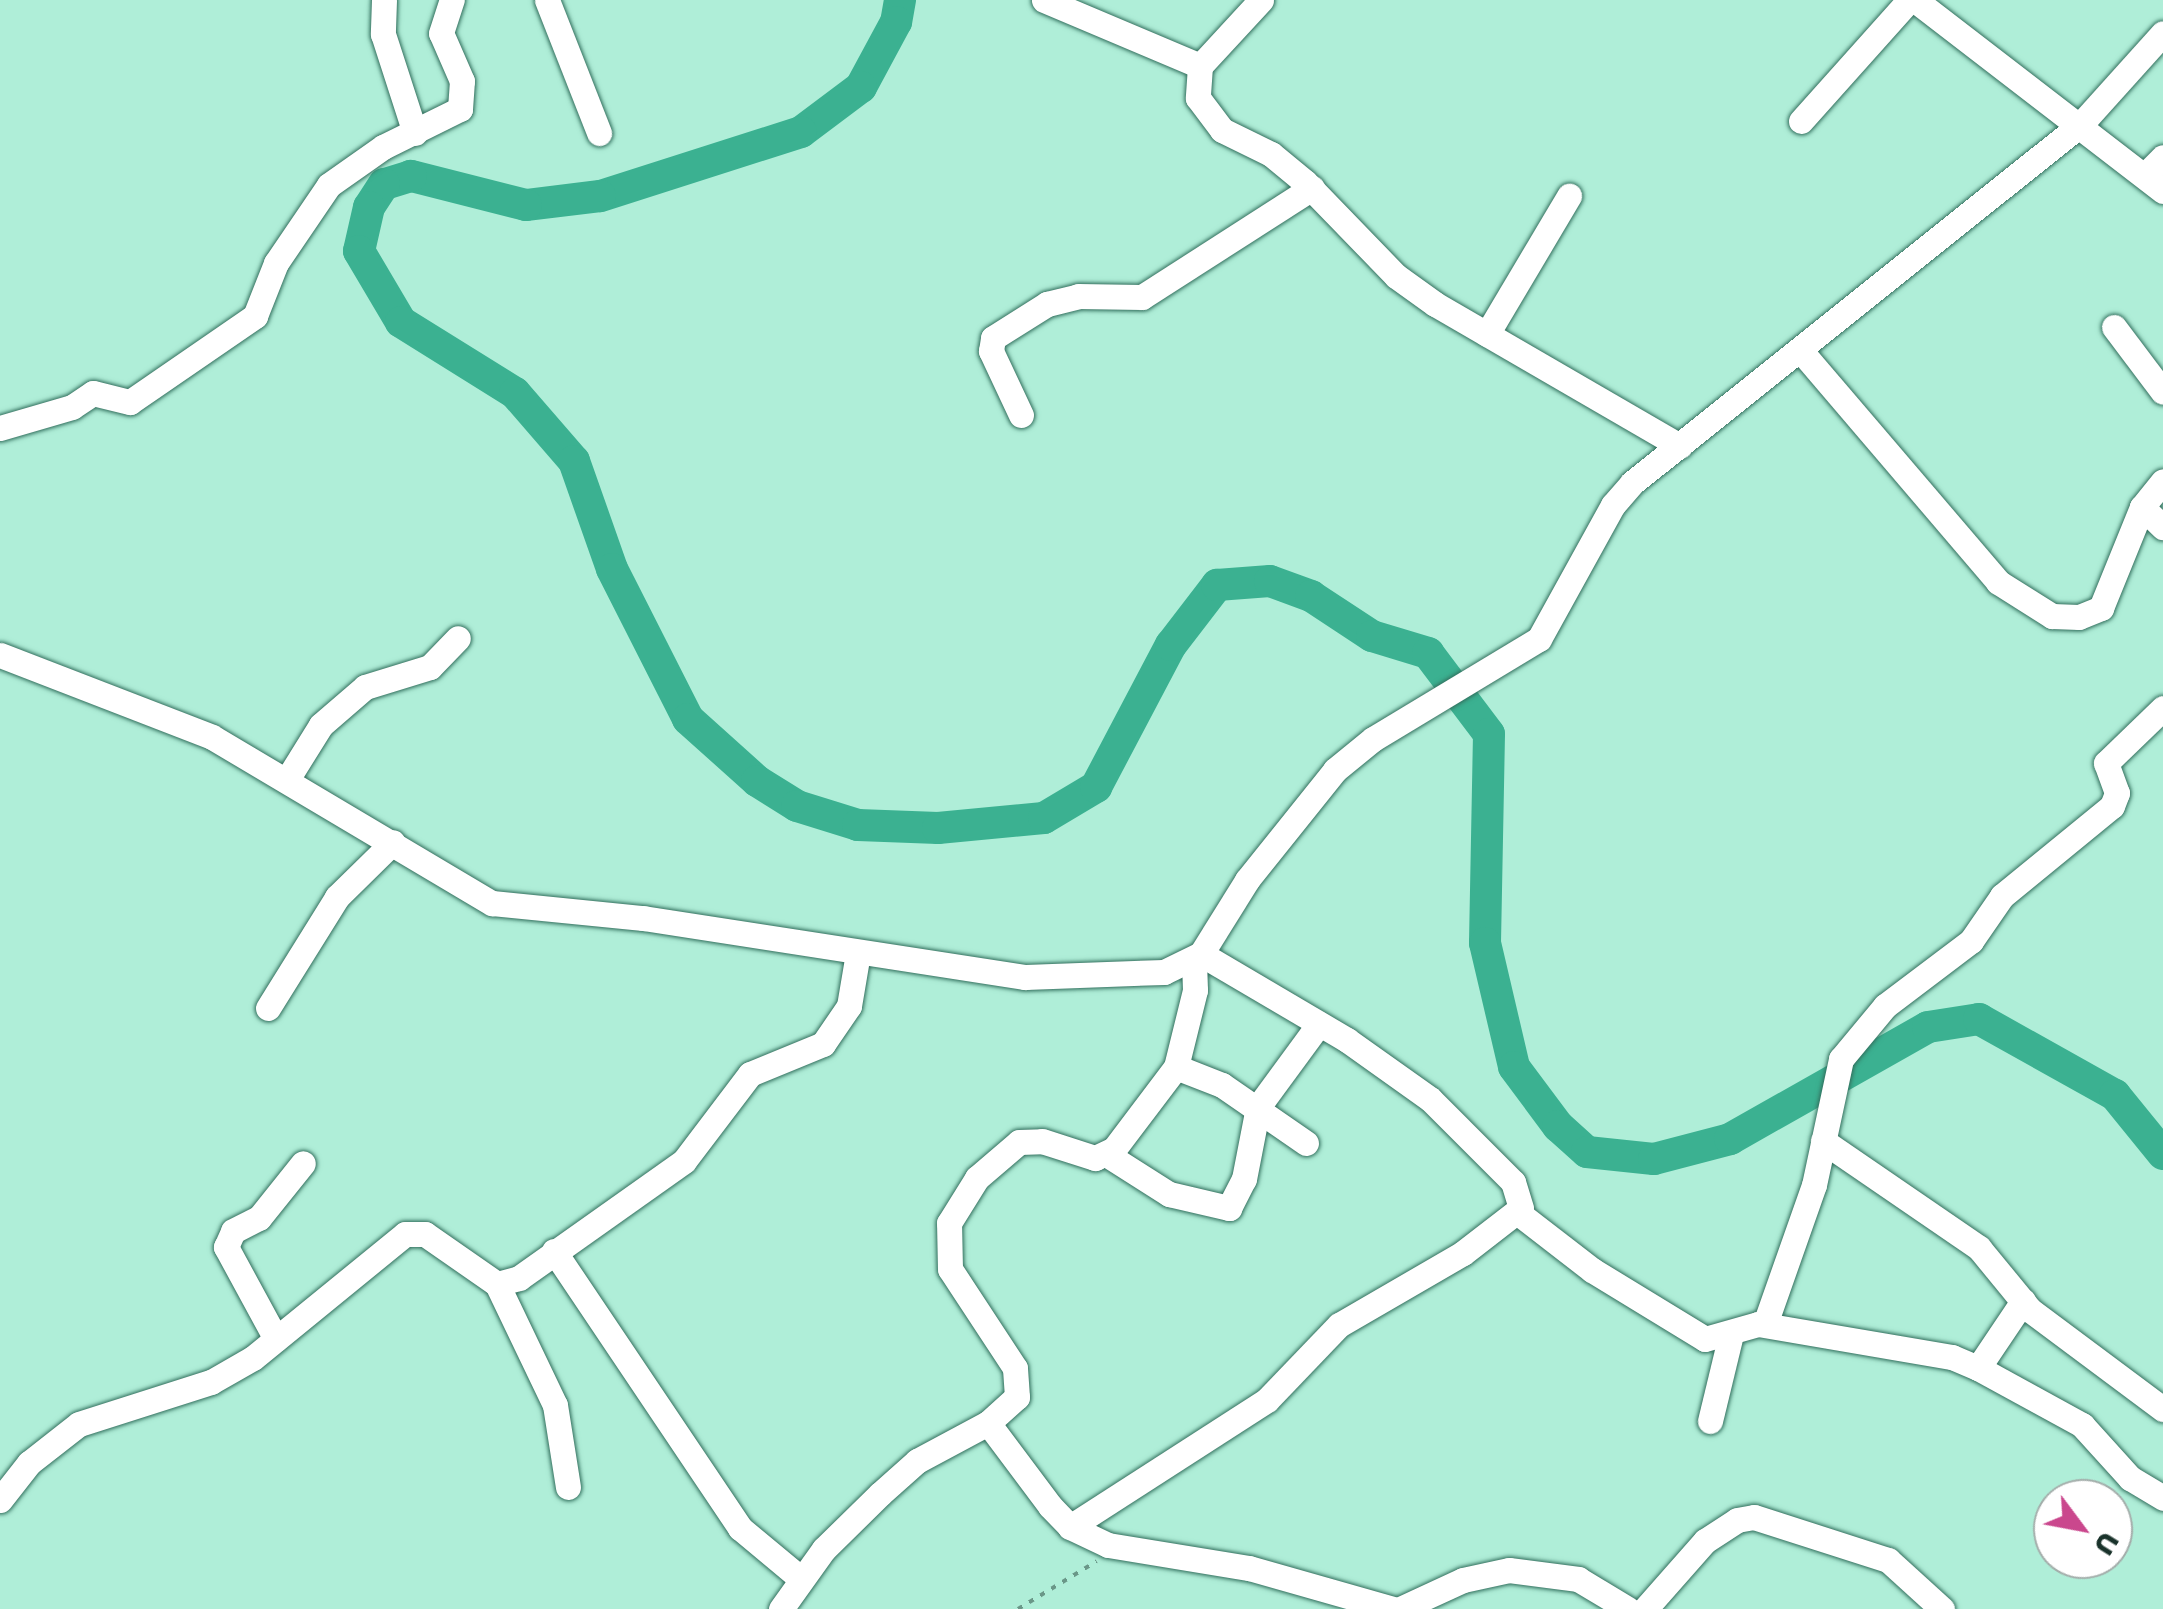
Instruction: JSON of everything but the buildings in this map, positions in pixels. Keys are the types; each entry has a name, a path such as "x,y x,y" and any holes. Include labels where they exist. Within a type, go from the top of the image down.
{"street":[{"path":"384,0 382,34 416,132"},
{"path":"11,425 58,412 94,393 130,402 255,316 276,263 329,185 416,132 451,117 465,100 441,33 452,0"},
{"path":"547,0 600,133"},
{"path":"1261,0 1200,66 1196,86 1205,112 1312,188 1396,276 1487,334 1680,446"},
{"path":"1801,121 1912,0 2081,124 2157,174"},
{"path":"1056,2 1200,66"},
{"path":"781,1609 800,1578 917,1462 988,1423 1017,1398 1018,1378 950,1269 949,1223 977,1178 1019,1142 1042,1141 1095,1158 1106,1154 1176,1067 1195,990 1198,957 1247,880 1336,770 1433,700 1492,668 1548,629 1613,505 1680,446 2081,124 2163,32"},
{"path":"1021,416 990,352 992,338 1047,304 1078,296 1142,297 1312,188"},
{"path":"1487,334 1568,196"},
{"path":"2114,327 2163,392"},
{"path":"1802,351 1998,582 2052,616 2079,617 2101,608 2142,507 2163,481"},
{"path":"2142,507 2163,527"},
{"path":"288,778 321,726 365,687 430,666 458,638"},
{"path":"0,655 110,693 288,778 475,896 516,908 642,918 1060,980 1164,972 1198,957"},
{"path":"1765,1324 1823,1141 1841,1059 1884,1006 1971,941 2002,896 2112,806 2118,794 2106,764 2163,708"},
{"path":"268,1008 336,897 393,842"},
{"path":"497,1284 519,1278 684,1161 750,1074 822,1044 849,1006 858,953"},
{"path":"1070,1527 1267,1400 1338,1325 1463,1253 1517,1212 1523,1200 1512,1182 1447,1114 1319,1024 1198,957"},
{"path":"1106,1154 1169,1194 1229,1208 1244,1179 1258,1108 1319,1024"},
{"path":"1176,1067 1258,1108 1306,1143"},
{"path":"1823,1141 1979,1248 2023,1301 2163,1409"},
{"path":"276,1339 226,1247 233,1231 258,1218 303,1163"},
{"path":"1517,1212 1673,1322 1704,1339 1765,1324 1952,1357 1978,1368 2082,1425 2130,1478 2163,1498"},
{"path":"0,1500 29,1463 80,1424 211,1382 276,1339 384,1245 405,1234 424,1234 497,1284 555,1404 568,1487"},
{"path":"554,1251 740,1528 800,1578"},
{"path":"1978,1368 2023,1301"},
{"path":"1710,1421 1732,1334"},
{"path":"988,1423 1070,1527 1124,1548 1248,1568 1397,1609 1463,1580 1509,1570 1578,1579 1628,1609"},
{"path":"1645,1609 1705,1541 1737,1520 1754,1517 1888,1560 1942,1609"}],"path":[{"path":"1018,1609 1124,1548"}],"waterway":[{"path":"900,0 896,22 861,87 801,132 600,196 526,205 411,176 384,184 369,207 359,251 401,322 515,393 574,461 612,569 688,719 757,781 797,806 858,825 938,828 1044,818 1096,787 1171,645 1217,585 1270,581 1311,596 1372,636 1428,653 1489,734 1485,943 1514,1067 1558,1126 1587,1152 1654,1159 1730,1139 1928,1027 1979,1019 2115,1095 2163,1154"}]}
